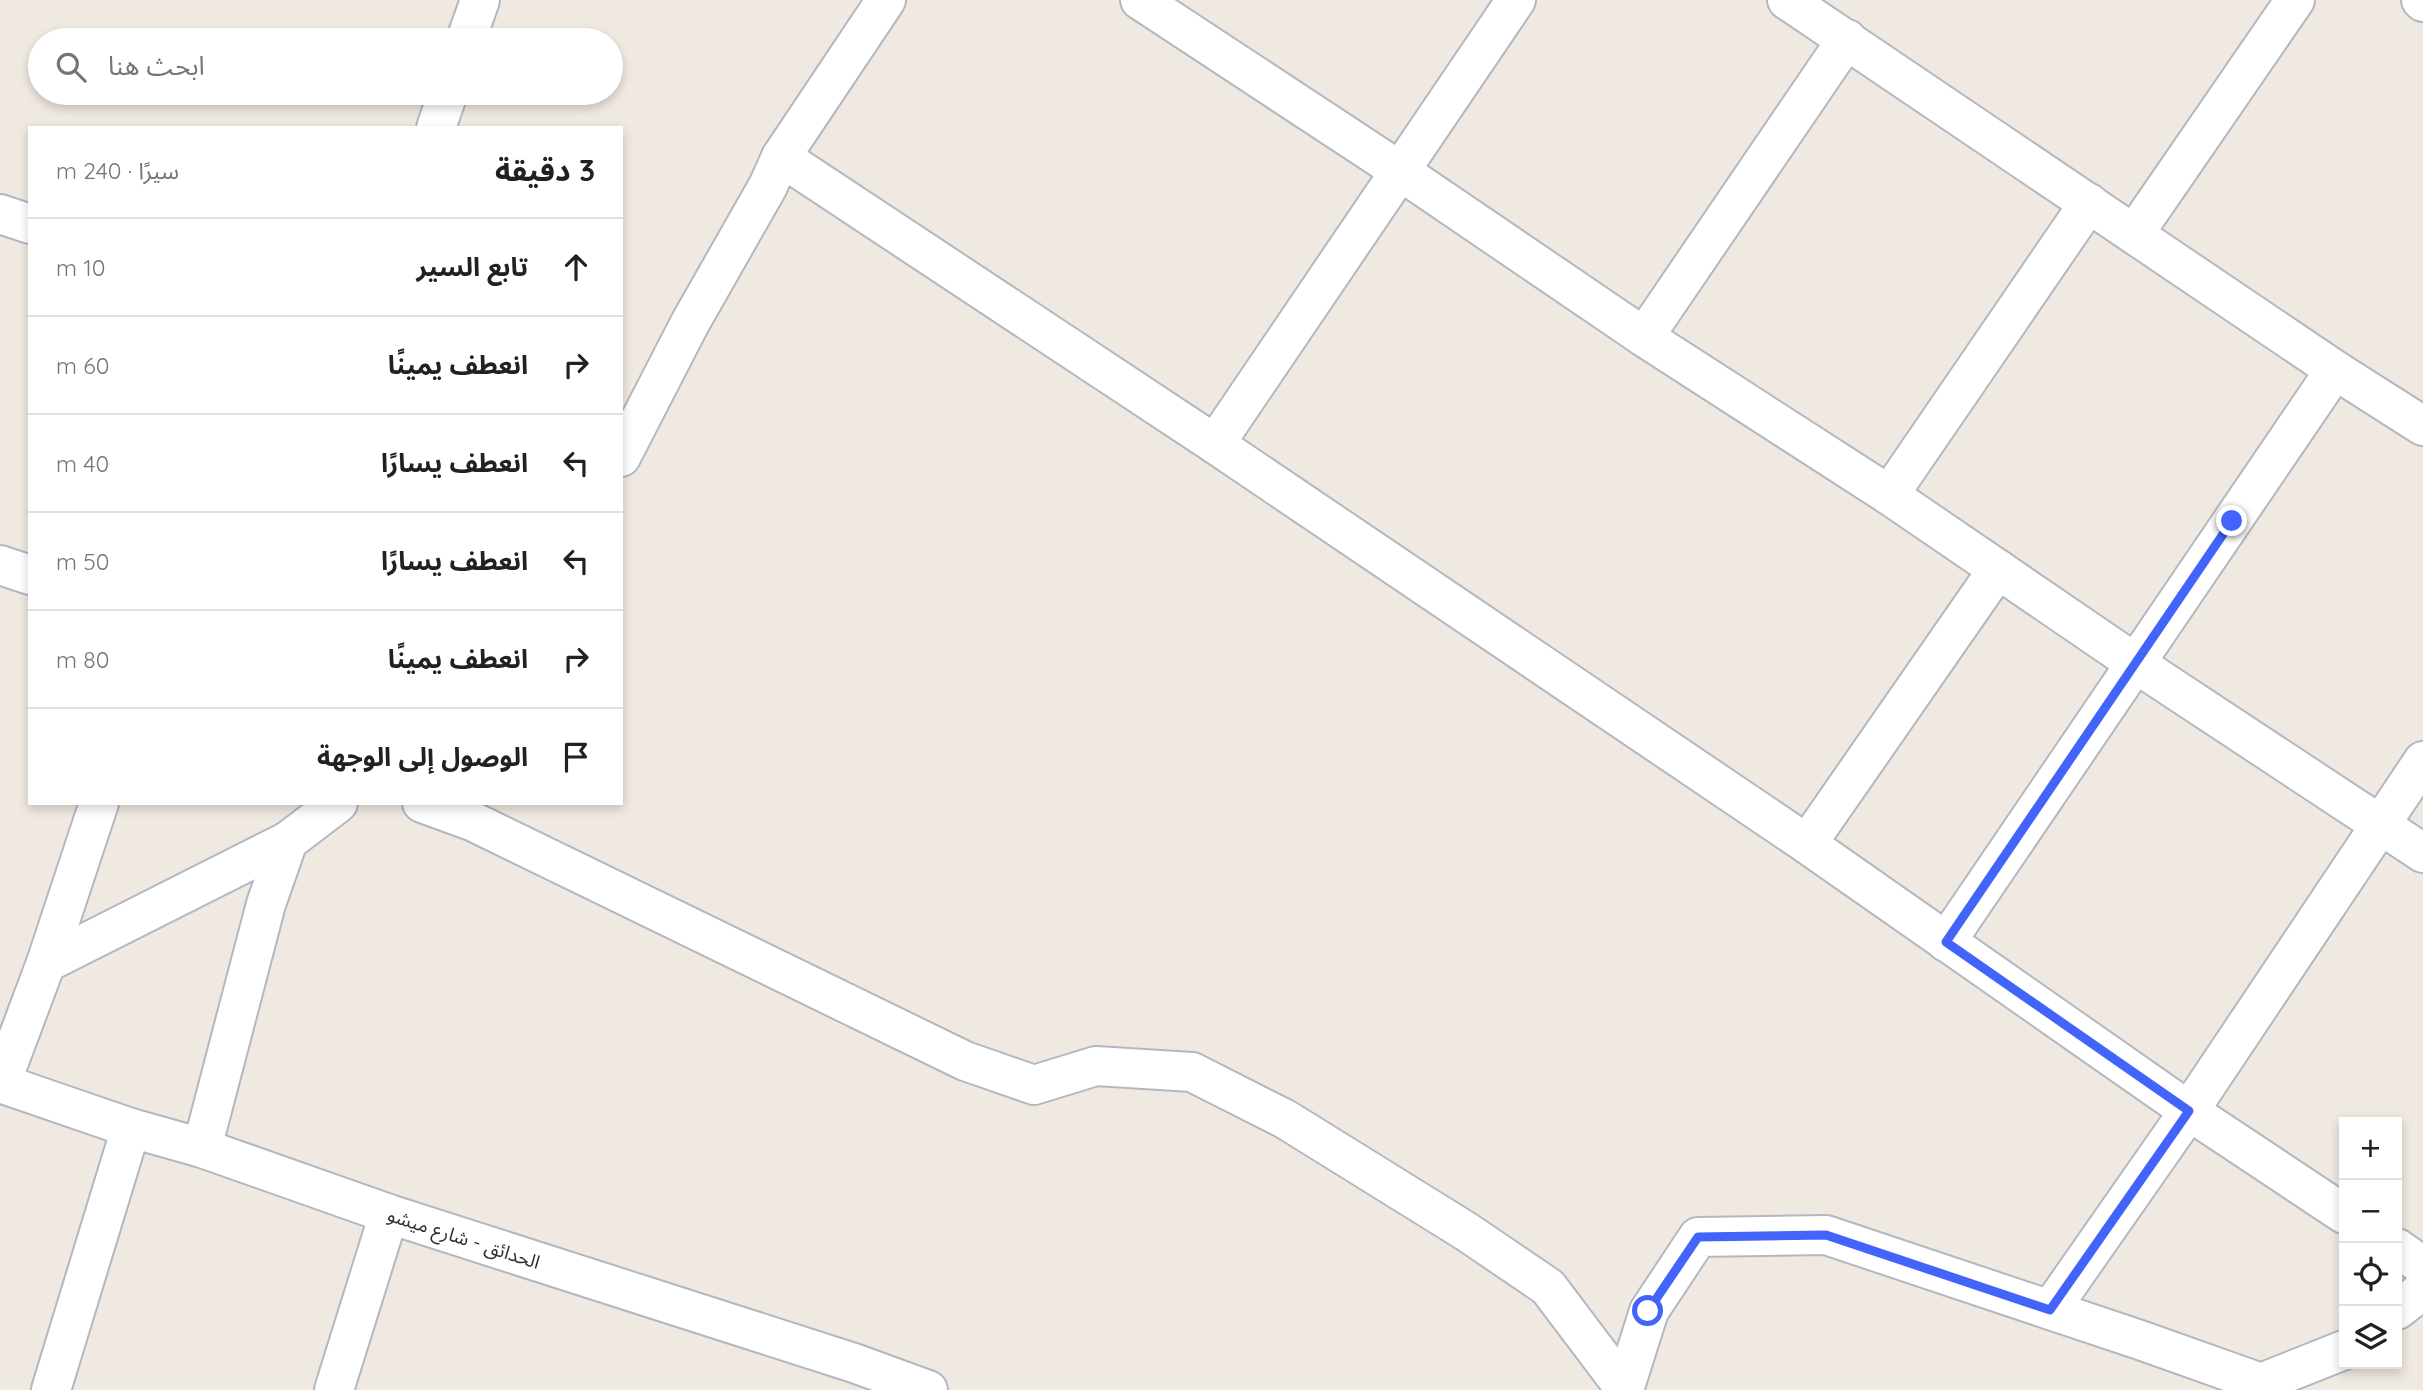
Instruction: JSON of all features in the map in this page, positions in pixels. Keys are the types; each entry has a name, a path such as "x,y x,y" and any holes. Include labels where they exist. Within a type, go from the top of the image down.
{"street":[{"path":"470,28 480,0"},
{"path":"623,453 690,323 768,186 781,157 886,0"},
{"path":"1215,444 1516,0"},
{"path":"1787,0 2335,370 2423,426"},
{"path":"2134,234 2295,0"},
{"path":"1151,3 1644,337 1889,495 2135,663 2423,853"},
{"path":"1644,337 1847,39"},
{"path":"437,126 444,105"},
{"path":"781,157 1215,444 1807,845 2189,1111 2339,1211"},
{"path":"1889,495 2089,203"},
{"path":"0,214 28,223"},
{"path":"1946,942 2335,370"},
{"path":"0,565 28,574"},
{"path":"1807,845 1998,569"},
{"path":"2050,1310 2189,1111 2423,761"},
{"path":"1,1083 46,963 98,805"},
{"path":"46,963 288,841 335,805"},
{"path":"433,805 478,813 965,1061 1034,1085 1096,1066 1192,1072 1286,1119 1548,1287 1624,1390"},
{"path":"202,1148 266,904 288,841"},
{"name":"الحدائق - شارع ميشو","path":"1,1083 131,1128 202,1148 389,1214 854,1363 929,1390"},
{"path":"51,1390 131,1128"},
{"path":"334,1390 389,1214"},
{"path":"1624,1390 1648,1311 1698,1237 1826,1235 2261,1383 2339,1351"},
{"path":"2402,1251 2423,1266"},
{"path":"2402,1306 2423,1290"}],"route":[{"path":"1648,1311 1698,1237 1826,1235 2050,1310 2189,1111 1946,942 2232,521"}]}
